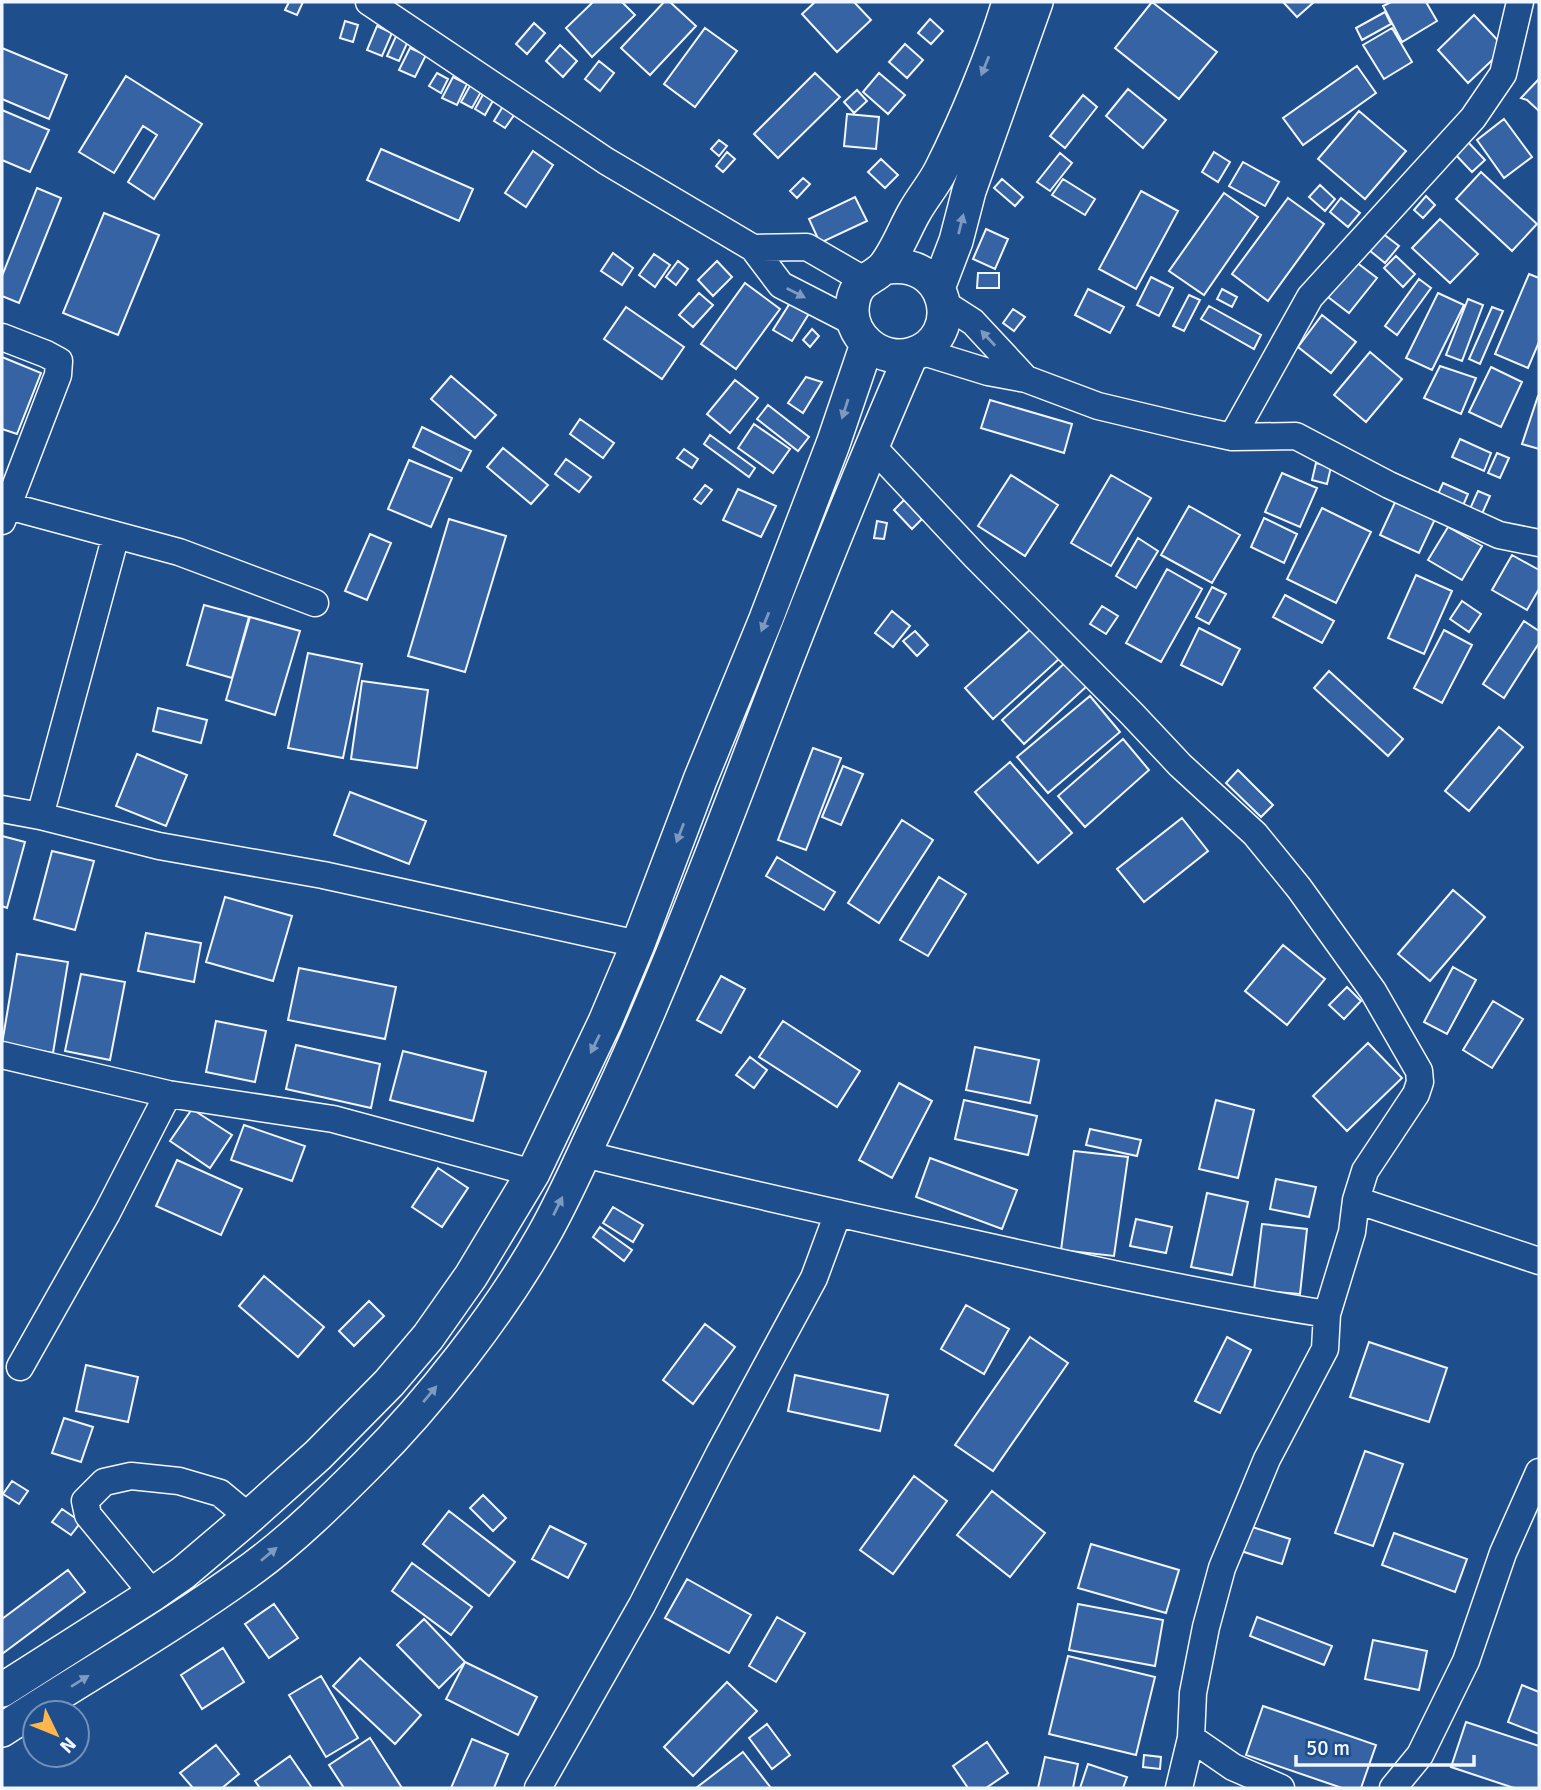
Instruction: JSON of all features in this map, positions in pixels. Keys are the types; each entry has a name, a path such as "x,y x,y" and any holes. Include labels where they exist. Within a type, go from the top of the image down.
{"main road":[{"path":"2,1690 183,1573 318,1455 388,1383 428,1337 471,1276 533,1173 605,1022 638,943 834,444 860,333 853,298 874,274 940,172 1000,30 1009,2"},
{"path":"2,1730 138,1645 255,1566 301,1528 369,1463 433,1392 497,1308 543,1236 640,1036 688,919 803,615 872,445 916,353 937,334 942,323 942,296 969,191 1036,2"},
{"path":"874,274 906,265 929,277 942,296"},
{"path":"860,333 880,353 895,356 916,353"}],"street":[{"path":"1232,437 1310,298 1488,99 1503,74 1520,2"},
{"path":"386,6 606,161 753,248 781,285 860,333"},
{"path":"753,248 807,247 874,274"},
{"path":"942,296 973,322 1026,379"},
{"path":"2,337 59,361 58,375 5,514 116,534 179,552 315,603"},
{"path":"916,353 1026,379 1098,406 1232,437 1296,436 1389,485 1499,535 1539,544"},
{"path":"872,445 976,558 1180,765 1255,834 1299,888 1373,991 1419,1071 1420,1082 1416,1094 1365,1171 1356,1200 1352,1232 1327,1314 1325,1349 1268,1458 1222,1568 1206,1627 1193,1693 1191,1738 1179,1788"},
{"path":"40,816 116,534"},
{"path":"2,809 159,846 323,875 638,943"},
{"path":"2,1055 168,1094 333,1119 533,1173"},
{"path":"20,1367 107,1213 168,1094"},
{"path":"584,1154 717,1187 1215,1296 1327,1314"},
{"path":"1356,1200 1539,1261"},
{"path":"538,1788 642,1605 719,1454 814,1278 838,1213"},
{"path":"1393,1788 1420,1755 1466,1661 1503,1553 1539,1472"},
{"path":"153,1594 88,1515 85,1501 104,1482 131,1476 179,1481 220,1493 249,1517"},
{"path":"1191,1738 1233,1767 1281,1788"}],"building":[{"path":"289,2 303,2 297,15 285,10"},
{"path":"593,2 622,2 635,15 592,57 566,28"},
{"path":"664,2 670,2 696,26 650,75 621,48"},
{"path":"815,2 854,2 871,20 837,52 802,14"},
{"path":"1152,2 1217,52 1179,99 1115,48"},
{"path":"1283,2 1314,2 1297,17"},
{"path":"1391,2 1426,2 1437,21 1402,42 1383,6"},
{"path":"1385,12 1391,24 1362,40 1356,28"},
{"path":"1474,15 1505,48 1468,83 1438,50"},
{"path":"930,19 943,31 931,44 918,33"},
{"path":"345,21 358,25 353,42 340,38"},
{"path":"534,23 545,33 527,54 516,44"},
{"path":"377,26 392,33 382,56 367,50"},
{"path":"705,28 737,51 695,107 664,84"},
{"path":"1392,28 1412,62 1384,79 1363,45"},
{"path":"397,34 409,39 399,61 387,56"},
{"path":"905,44 923,60 907,78 889,62"},
{"path":"560,45 577,61 563,77 546,61"},
{"path":"2,48 67,75 49,119 2,99"},
{"path":"410,48 426,55 415,77 399,70"},
{"path":"599,61 614,73 600,91 585,79"},
{"path":"1357,66 1376,93 1303,145 1283,118"},
{"path":"437,73 448,79 441,93 429,86"},
{"path":"815,73 840,97 778,158 754,134"},
{"path":"879,73 905,95 888,114 863,92"},
{"path":"126,76 202,124 154,199 128,182 157,135 143,126 114,173 79,152"},
{"path":"453,77 467,84 457,105 442,98"},
{"path":"1539,81 1539,111 1521,98"},
{"path":"471,84 482,90 472,108 461,102"},
{"path":"1128,89 1166,120 1143,148 1106,116"},
{"path":"857,90 867,101 854,113 844,102"},
{"path":"485,91 495,97 485,115 475,109"},
{"path":"1083,95 1097,107 1065,148 1050,136"},
{"path":"505,103 517,111 505,128 494,121"},
{"path":"2,110 49,130 30,172 2,160"},
{"path":"1359,111 1406,151 1365,199 1318,159"},
{"path":"847,114 879,117 876,149 844,146"},
{"path":"1504,119 1532,157 1504,178 1477,140"},
{"path":"719,140 727,146 719,156 711,149"},
{"path":"1466,140 1485,160 1472,172 1453,152"},
{"path":"381,149 473,189 459,221 367,180"},
{"path":"533,151 553,165 526,207 505,193"},
{"path":"727,152 735,159 723,172 716,166"},
{"path":"1214,152 1230,162 1218,182 1202,172"},
{"path":"1060,153 1072,163 1050,191 1037,182"},
{"path":"881,159 898,175 885,188 868,172"},
{"path":"1243,162 1279,182 1265,206 1229,186"},
{"path":"1481,172 1537,224 1512,251 1456,199"},
{"path":"803,178 810,184 797,198 790,191"},
{"path":"1002,179 1023,197 1015,206 994,188"},
{"path":"1063,179 1095,199 1085,215 1052,195"},
{"path":"1320,185 1335,199 1325,211 1309,197"},
{"path":"37,188 61,198 19,303 2,296 2,276"},
{"path":"1141,191 1178,211 1136,289 1099,269"},
{"path":"1224,193 1258,217 1204,295 1169,271"},
{"path":"1426,196 1435,205 1423,218 1414,210"},
{"path":"855,197 867,221 820,243 809,219"},
{"path":"1288,198 1324,224 1268,301 1232,274"},
{"path":"1341,198 1360,213 1348,227 1330,212"},
{"path":"104,213 159,235 118,335 63,313"},
{"path":"1440,219 1478,254 1450,283 1412,248"},
{"path":"986,229 1008,239 995,269 973,259"},
{"path":"1382,233 1399,246 1385,263 1369,250"},
{"path":"613,253 633,268 622,285 601,271"},
{"path":"654,254 670,265 655,287 639,275"},
{"path":"1396,256 1415,274 1403,287 1384,268"},
{"path":"678,261 688,269 676,285 666,277"},
{"path":"717,261 732,277 713,296 698,280"},
{"path":"1356,262 1377,278 1349,313 1328,297"},
{"path":"978,273 999,273 999,288 977,288"},
{"path":"1529,274 1539,278 1539,342 1528,368 1495,354"},
{"path":"1151,277 1173,288 1159,316 1137,305"},
{"path":"1419,279 1431,288 1397,335 1385,326"},
{"path":"745,283 780,309 736,369 701,344"},
{"path":"1088,289 1124,307 1110,333 1075,315"},
{"path":"1222,289 1237,297 1232,307 1217,299"},
{"path":"699,293 713,305 693,327 679,315"},
{"path":"1438,293 1464,305 1432,370 1406,358"},
{"path":"1189,295 1200,300 1184,331 1173,326"},
{"path":"1468,299 1483,305 1462,361 1446,355"},
{"path":"792,300 810,312 792,341 773,330"},
{"path":"1209,306 1261,335 1254,349 1201,319"},
{"path":"626,307 684,347 662,379 604,339"},
{"path":"1492,307 1503,311 1480,364 1469,359"},
{"path":"1013,309 1025,317 1014,331 1003,323"},
{"path":"1322,315 1356,342 1331,373 1298,347"},
{"path":"812,329 819,336 810,347 803,340"},
{"path":"1370,352 1402,379 1366,422 1334,395"},
{"path":"2,357 41,373 17,434 2,429"},
{"path":"1440,366 1476,378 1461,414 1424,398"},
{"path":"1491,367 1522,382 1501,427 1469,412"},
{"path":"451,376 496,415 475,438 431,399"},
{"path":"806,377 822,382 803,413 788,403"},
{"path":"735,380 758,398 730,433 707,414"},
{"path":"1539,396 1539,449 1522,444"},
{"path":"990,400 1072,424 1064,453 981,428"},
{"path":"768,405 809,437 798,451 757,419"},
{"path":"580,419 614,443 603,458 570,434"},
{"path":"754,424 790,449 773,473 738,448"},
{"path":"422,427 471,451 461,471 413,447"},
{"path":"710,435 755,468 749,477 704,444"},
{"path":"1460,439 1491,453 1484,471 1452,457"},
{"path":"503,448 548,485 531,504 487,467"},
{"path":"684,449 698,459 692,468 677,458"},
{"path":"1497,453 1509,458 1500,478 1488,473"},
{"path":"566,459 591,477 579,492 555,474"},
{"path":"409,460 452,478 431,527 388,509"},
{"path":"1316,463 1331,467 1327,484 1312,480"},
{"path":"1282,473 1317,488 1300,527 1265,512"},
{"path":"1011,475 1058,505 1025,556 978,526"},
{"path":"1111,475 1151,498 1111,566 1071,543"},
{"path":"1443,483 1468,494 1462,508 1437,496"},
{"path":"705,485 712,490 701,504 694,499"},
{"path":"738,489 776,506 761,537 723,520"},
{"path":"1478,491 1490,496 1481,516 1469,511"},
{"path":"1397,498 1436,517 1419,553 1380,535"},
{"path":"904,500 922,519 912,529 894,510"},
{"path":"1189,506 1240,535 1212,583 1161,555"},
{"path":"1322,508 1371,532 1336,603 1287,579"},
{"path":"1264,518 1297,534 1284,563 1251,547"},
{"path":"449,519 506,536 465,672 408,656"},
{"path":"877,521 887,523 884,539 874,538"},
{"path":"1448,527 1482,546 1462,580 1428,560"},
{"path":"370,534 391,543 367,600 345,591"},
{"path":"1138,538 1158,551 1136,588 1116,576"},
{"path":"1512,555 1539,570 1539,589 1527,610 1492,590"},
{"path":"1167,569 1202,589 1161,662 1126,643"},
{"path":"1416,575 1452,591 1424,654 1388,638"},
{"path":"1212,587 1226,594 1209,624 1196,617"},
{"path":"1285,595 1334,621 1322,643 1273,617"},
{"path":"1462,601 1481,614 1469,632 1450,619"},
{"path":"204,605 249,617 232,678 187,665"},
{"path":"1102,606 1118,616 1106,634 1090,624"},
{"path":"892,611 910,626 893,647 875,633"},
{"path":"250,617 300,631 275,715 226,700"},
{"path":"1524,621 1539,631 1539,643 1504,698 1483,684"},
{"path":"1032,628 1059,659 993,719 965,688"},
{"path":"1199,628 1240,649 1222,685 1181,665"},
{"path":"1444,630 1472,645 1442,703 1414,688"},
{"path":"915,631 928,645 917,656 903,641"},
{"path":"308,653 362,664 343,758 288,748"},
{"path":"1066,662 1087,686 1024,744 1002,720"},
{"path":"1329,671 1403,739 1388,756 1314,688"},
{"path":"362,681 428,690 417,768 351,759"},
{"path":"1090,696 1120,732 1048,793 1017,757"},
{"path":"158,708 207,720 201,743 153,731"},
{"path":"1499,727 1523,747 1469,811 1445,791"},
{"path":"1123,739 1149,770 1085,827 1058,796"},
{"path":"813,748 841,758 806,850 778,840"},
{"path":"137,754 187,775 166,826 116,806"},
{"path":"1010,762 1072,833 1038,863 975,792"},
{"path":"843,766 863,774 841,825 822,817"},
{"path":"1238,770 1273,805 1261,817 1226,783"},
{"path":"350,792 426,821 409,864 334,835"},
{"path":"1182,818 1208,851 1144,902 1117,869"},
{"path":"902,820 933,840 879,923 848,903"},
{"path":"2,836 25,842 7,908 2,906"},
{"path":"52,851 94,861 75,930 34,919"},
{"path":"777,857 835,892 824,910 766,876"},
{"path":"939,877 966,894 928,956 900,940"},
{"path":"1453,890 1485,917 1430,981 1398,954"},
{"path":"225,897 292,916 273,981 206,962"},
{"path":"146,933 201,943 194,982 138,971"},
{"path":"1283,945 1325,979 1287,1025 1245,991"},
{"path":"17,954 68,962 53,1053 2,1044"},
{"path":"1453,967 1476,980 1447,1034 1424,1022"},
{"path":"299,968 396,987 385,1039 288,1020"},
{"path":"81,974 125,982 110,1060 65,1051"},
{"path":"721,976 745,989 721,1033 697,1020"},
{"path":"1347,987 1361,1001 1344,1019 1329,1005"},
{"path":"1493,1001 1523,1019 1492,1068 1463,1050"},
{"path":"216,1021 266,1031 255,1082 206,1072"},
{"path":"783,1021 860,1071 837,1107 759,1057"},
{"path":"1368,1043 1402,1078 1347,1131 1313,1096"},
{"path":"296,1045 380,1064 371,1108 286,1089"},
{"path":"975,1047 1039,1060 1030,1103 966,1090"},
{"path":"403,1051 486,1072 473,1121 390,1100"},
{"path":"750,1057 767,1070 754,1088 736,1075"},
{"path":"899,1083 932,1101 892,1178 859,1160"},
{"path":"964,1100 1037,1116 1028,1155 955,1139"},
{"path":"1216,1100 1254,1110 1238,1178 1199,1169"},
{"path":"192,1109 232,1135 210,1168 170,1141"},
{"path":"244,1125 305,1146 292,1181 231,1160"},
{"path":"1090,1129 1141,1140 1137,1156 1086,1145"},
{"path":"1074,1151 1128,1157 1114,1256 1061,1250"},
{"path":"930,1158 1017,1190 1002,1229 916,1197"},
{"path":"177,1160 242,1189 221,1235 156,1206"},
{"path":"438,1168 468,1188 442,1227 412,1207"},
{"path":"1276,1179 1316,1187 1309,1217 1270,1209"},
{"path":"1207,1193 1248,1202 1232,1275 1191,1267"},
{"path":"613,1207 643,1225 633,1242 603,1223"},
{"path":"1136,1219 1172,1227 1166,1253 1130,1246"},
{"path":"1262,1224 1307,1229 1300,1294 1254,1290"},
{"path":"600,1227 632,1250 624,1261 593,1237"},
{"path":"264,1276 324,1327 298,1357 239,1306"},
{"path":"369,1301 384,1316 354,1346 339,1331"},
{"path":"966,1305 1009,1329 984,1374 941,1349"},
{"path":"705,1324 735,1347 693,1404 663,1380"},
{"path":"1030,1337 1068,1363 993,1471 955,1445"},
{"path":"1227,1337 1251,1350 1220,1413 1195,1401"},
{"path":"1369,1342 1447,1368 1429,1422 1350,1397"},
{"path":"86,1365 138,1377 128,1422 76,1411"},
{"path":"795,1375 888,1395 880,1431 788,1411"},
{"path":"64,1418 93,1427 81,1462 52,1453"},
{"path":"1365,1451 1403,1464 1373,1546 1335,1533"},
{"path":"914,1476 947,1501 893,1574 860,1550"},
{"path":"12,1481 28,1491 19,1504 3,1494"},
{"path":"992,1491 1045,1533 1010,1577 957,1535"},
{"path":"483,1495 506,1518 493,1531 470,1508"},
{"path":"62,1509 81,1522 71,1535 52,1522"},
{"path":"449,1511 515,1562 489,1596 423,1544"},
{"path":"550,1526 586,1544 568,1578 532,1559"},
{"path":"1249,1526 1290,1539 1282,1564 1241,1551"},
{"path":"1394,1533 1467,1559 1455,1592 1382,1565"},
{"path":"1091,1544 1179,1570 1166,1613 1078,1588"},
{"path":"412,1563 472,1607 451,1635 392,1591"},
{"path":"68,1570 85,1592 2,1654 2,1619"},
{"path":"687,1579 751,1615 729,1653 665,1618"},
{"path":"274,1604 298,1638 269,1658 245,1624"},
{"path":"1078,1604 1163,1620 1155,1666 1069,1650"},
{"path":"777,1617 805,1633 776,1682 749,1666"},
{"path":"1257,1617 1332,1646 1324,1665 1250,1636"},
{"path":"424,1619 465,1662 439,1688 397,1645"},
{"path":"1373,1640 1427,1651 1419,1690 1365,1679"},
{"path":"223,1648 244,1682 202,1709 181,1675"},
{"path":"1068,1656 1155,1677 1136,1755 1049,1734"},
{"path":"360,1658 421,1715 395,1744 333,1686"},
{"path":"465,1662 537,1697 518,1735 446,1699"},
{"path":"321,1676 358,1738 326,1757 289,1695"},
{"path":"727,1682 757,1711 693,1776 664,1747"},
{"path":"1522,1685 1539,1692 1539,1734 1508,1722"},
{"path":"1263,1706 1376,1745 1361,1788 1342,1788 1246,1755"},
{"path":"1466,1722 1539,1746 1539,1788 1514,1788 1451,1767"},
{"path":"767,1724 790,1755 772,1769 749,1738"},
{"path":"370,1738 402,1788 344,1788 329,1765"},
{"path":"472,1739 508,1754 494,1788 451,1788"},
{"path":"987,1742 1008,1773 986,1788 968,1788 953,1766"},
{"path":"216,1745 239,1774 222,1788 193,1788 180,1773"},
{"path":"743,1752 771,1788 696,1788"},
{"path":"1144,1755 1161,1757 1160,1769 1143,1767"},
{"path":"290,1756 312,1788 260,1788 255,1781"},
{"path":"1045,1757 1078,1764 1073,1788 1038,1788"},
{"path":"1088,1764 1127,1777 1123,1788 1080,1788"}]}
